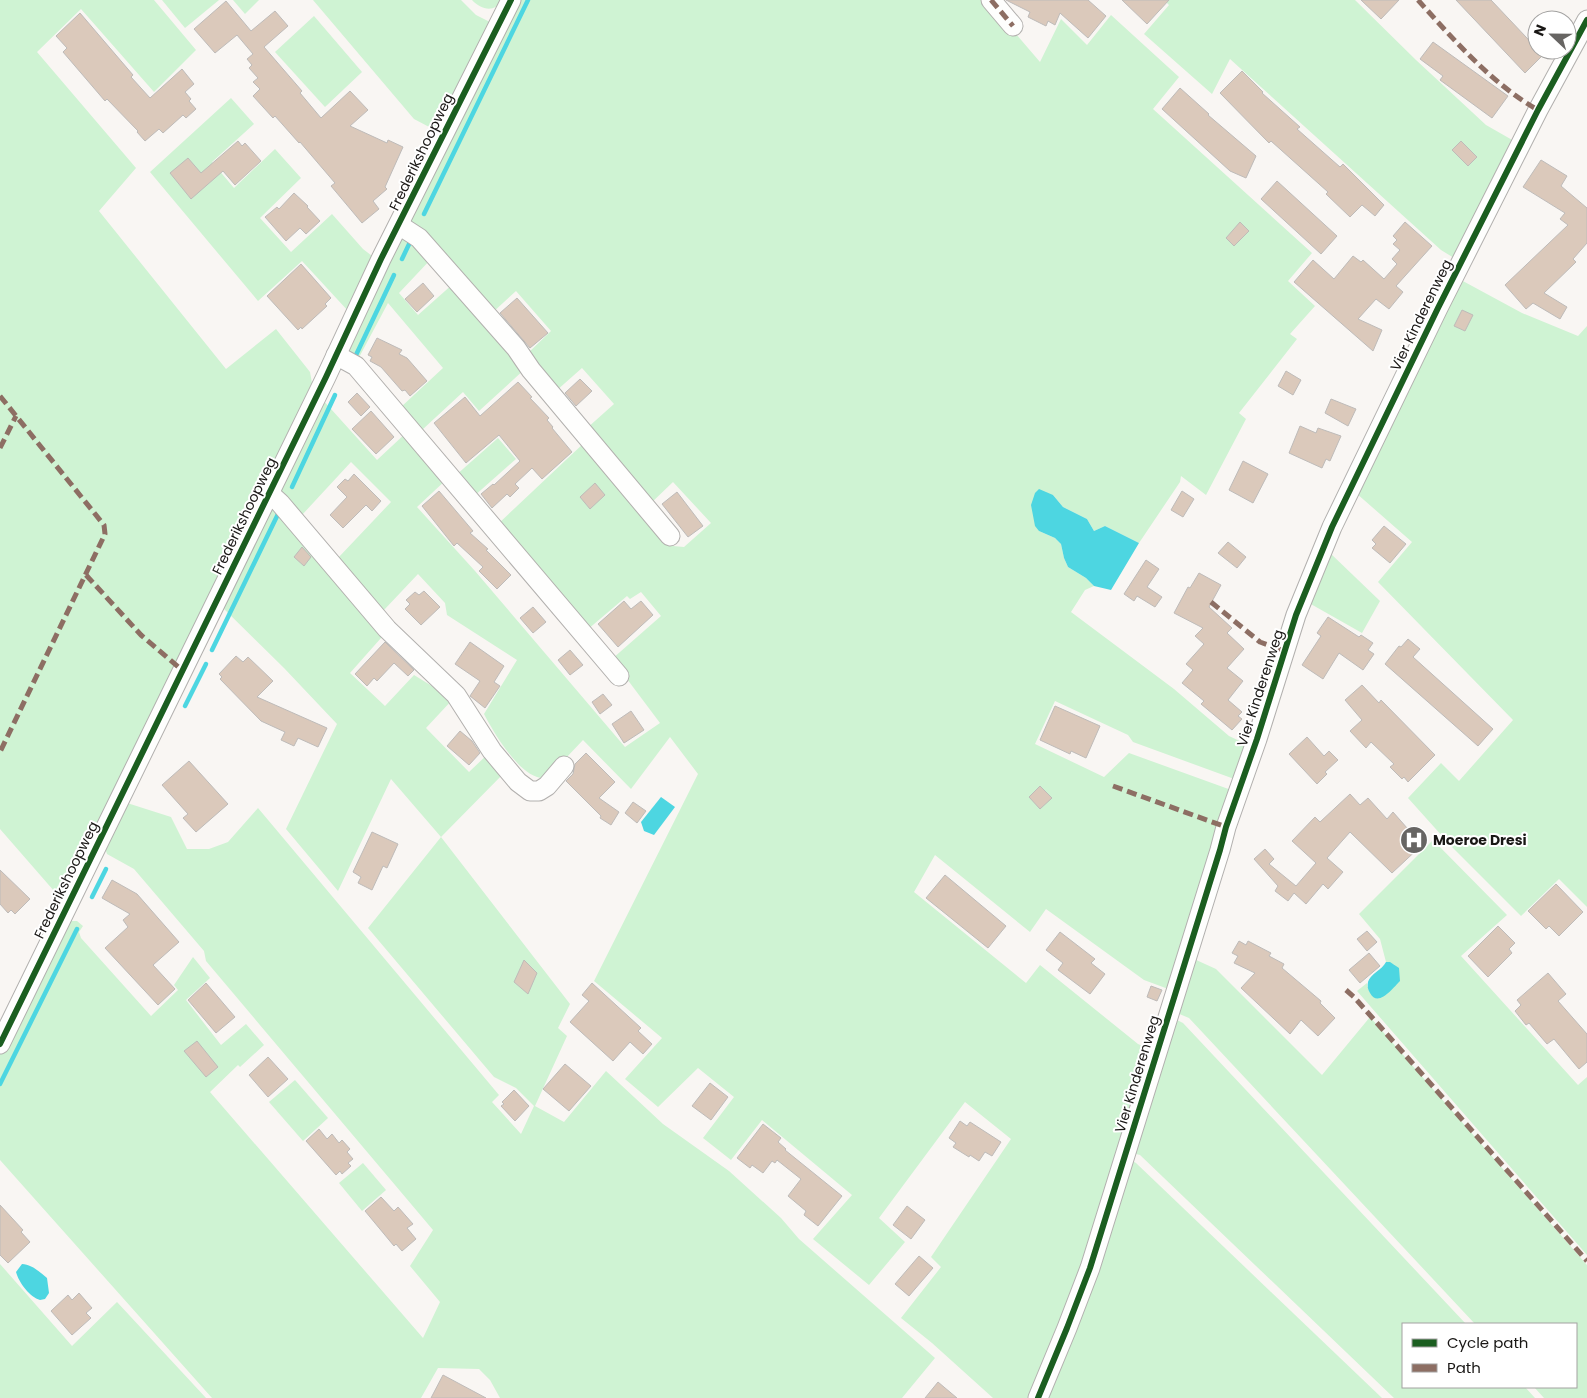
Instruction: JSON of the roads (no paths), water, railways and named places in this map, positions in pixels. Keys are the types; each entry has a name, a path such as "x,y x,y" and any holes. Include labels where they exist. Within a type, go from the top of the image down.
{"street":[{"name":"Frederikshoopweg","path":"0,1044 398,225 511,0"},
{"path":"991,0 1013,26"},
{"name":"Vier Kinderenweg","path":"1038,1398 1090,1268 1226,827 1257,739 1296,615 1324,543 1438,308 1538,110 1587,20"},
{"path":"398,225 419,238 516,348 531,370 670,536"},
{"path":"336,356 356,366 619,676"},
{"path":"269,493 280,503 386,629 456,695 492,751 518,782 530,791 539,791 547,786 564,766"}],"water":[{"path":"1039,489 1053,495 1063,507 1087,519 1094,531 1105,526 1139,543 1111,590 1094,586 1086,578 1068,567 1061,544 1055,538 1039,531 1035,526 1031,505 1035,493"},
{"path":"661,797 675,807 654,835 644,831 641,822"},
{"path":"1386,962 1390,962 1399,968 1400,981 1390,992 1381,998 1373,997 1369,992 1369,979"},
{"path":"22,1264 32,1267 47,1278 49,1293 45,1299 40,1300 36,1298 22,1285 16,1272"}],"waterway":[{"path":"424,214 528,0"},
{"path":"402,259 411,240"},
{"path":"356,355 394,275"},
{"path":"292,487 335,395"},
{"path":"212,650 279,512"},
{"path":"185,706 206,664"},
{"path":"92,897 106,869"},
{"path":"0,1084 77,929"}],"place":[{"name":"Moeroe Dresi","path":"1414,840"}]}
